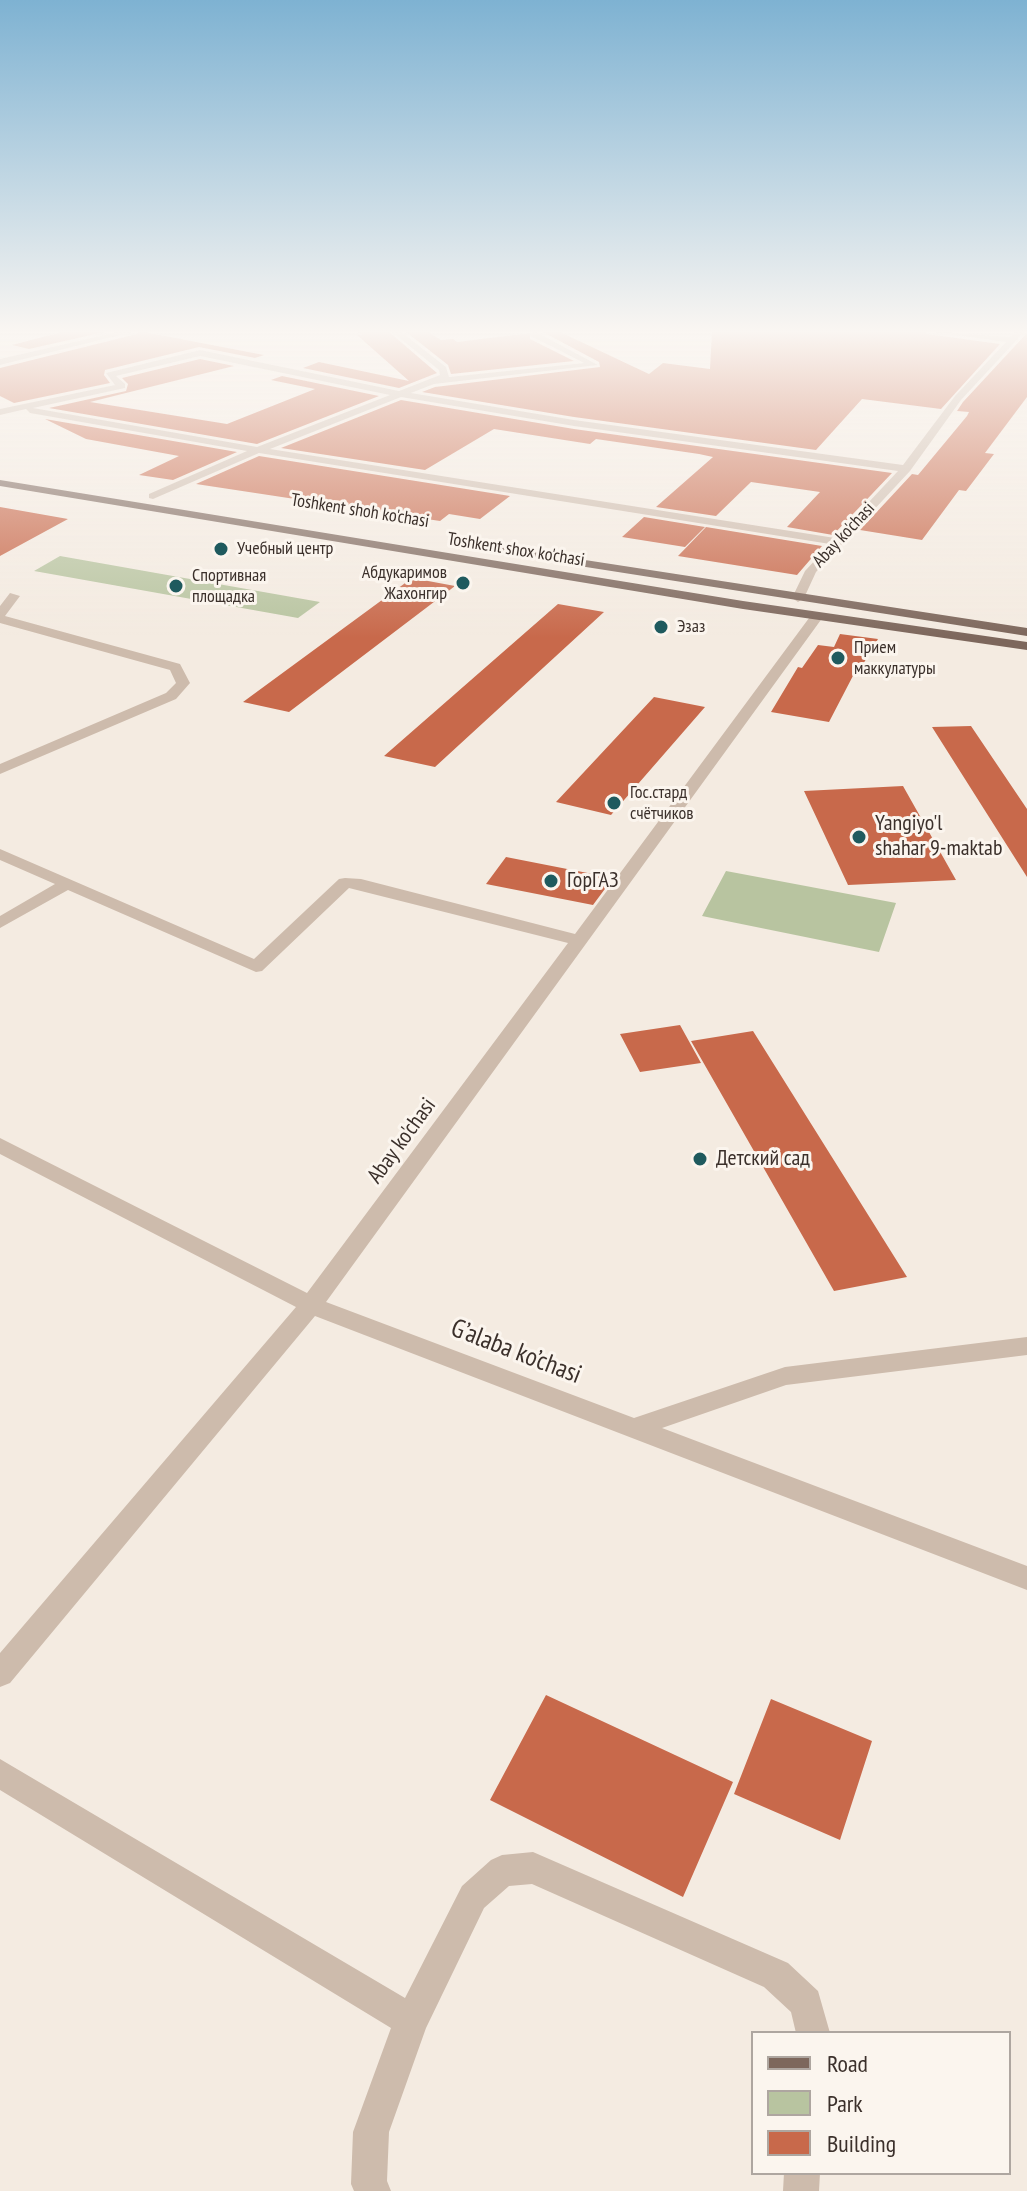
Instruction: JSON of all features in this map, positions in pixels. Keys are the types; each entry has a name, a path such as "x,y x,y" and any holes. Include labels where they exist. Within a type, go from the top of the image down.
{"main road":[{"path":"0,472 153,496"},
{"name":"Toshkent shox ko'chasi","path":"0,483 788,612 824,610 1027,632"},
{"path":"65,493 82,485"},
{"name":"Toshkent shoh ko'chasi","path":"153,496 798,598"},
{"path":"788,612 798,598"},
{"name":"Toshkent shox ko'chasi","path":"798,598 824,610 1027,646"}],"street":[{"path":"163,433 839,542"},
{"path":"153,496 301,433"},
{"path":"648,433 906,469"},
{"name":"Abay ko'chasi","path":"798,598 811,571 906,469 932,433"},
{"path":"0,769 171,696 183,683 175,667 0,616 14,596"},
{"name":"Abay ko'chasi","path":"0,1674 311,1305 824,610"},
{"path":"0,854 256,967 345,883 361,884 579,940"},
{"path":"0,923 69,883"},
{"name":"G’alaba ko’chasi","path":"0,1145 311,1305 1027,1578"},
{"path":"631,1429 785,1376 1027,1346"},
{"path":"0,1773 411,2021"},
{"path":"373,2191 369,2184 371,2132 411,2021 473,1897 502,1871 533,1868 776,1975 806,2003 813,2031"}],"green space":[{"name":"Спортивная площадка","path":"60,556 320,602 298,618 34,571"},
{"path":"726,871 896,903 879,952 702,916"}],"building":[{"path":"74,433 128,433 237,452 173,480 139,475 179,456 86,439"},
{"path":"195,433 284,433 257,444"},
{"path":"318,433 487,433 425,470 281,448"},
{"path":"521,433 605,433 892,473 833,535 787,527 820,492 751,482 716,516 656,507 713,457 596,439 590,444"},
{"path":"693,433 831,433 816,450"},
{"path":"953,433 1000,433 985,453 994,454 966,491 959,490 922,540 860,530 912,474 918,475"},
{"path":"259,456 510,496 480,519 449,514 440,521 196,484"},
{"path":"0,507 68,519 0,556"},
{"path":"644,517 705,527 685,547 622,537"},
{"path":"706,527 822,546 797,575 678,556"},
{"path":"412,578 455,586 289,712 243,702"},
{"path":"558,604 604,612 435,767 384,756"},
{"path":"840,634 878,639 859,671 856,670 829,722 771,712 798,667 802,668 818,645 834,647"},
{"path":"654,697 705,707 611,815 556,802"},
{"path":"971,726 1027,809 1027,877 932,727"},
{"path":"903,786 956,880 848,885 804,791"},
{"name":"ГорГАЗ","path":"506,857 613,878 593,905 486,884"},
{"path":"680,1025 701,1063 640,1072 620,1034"},
{"path":"753,1031 907,1277 834,1291 691,1041"},
{"path":"546,1695 733,1782 683,1897 490,1800"},
{"path":"771,1699 872,1741 840,1840 734,1794"}],"place":[{"name":"Учебный центр","path":"221,549"},
{"name":"Абдукаримов Жахонгир","path":"463,583"},
{"name":"Спортивная площадка","path":"176,586"},
{"name":"Эзаз","path":"661,627"},
{"name":"Прием маккулатуры","path":"838,658"},
{"name":"Гос.стард счётчиков","path":"614,803"},
{"name":"Yangiyo'l shahar 9-maktab","path":"859,837"},
{"name":"ГорГАЗ","path":"551,881"},
{"name":"Детский сад","path":"700,1159"}]}
